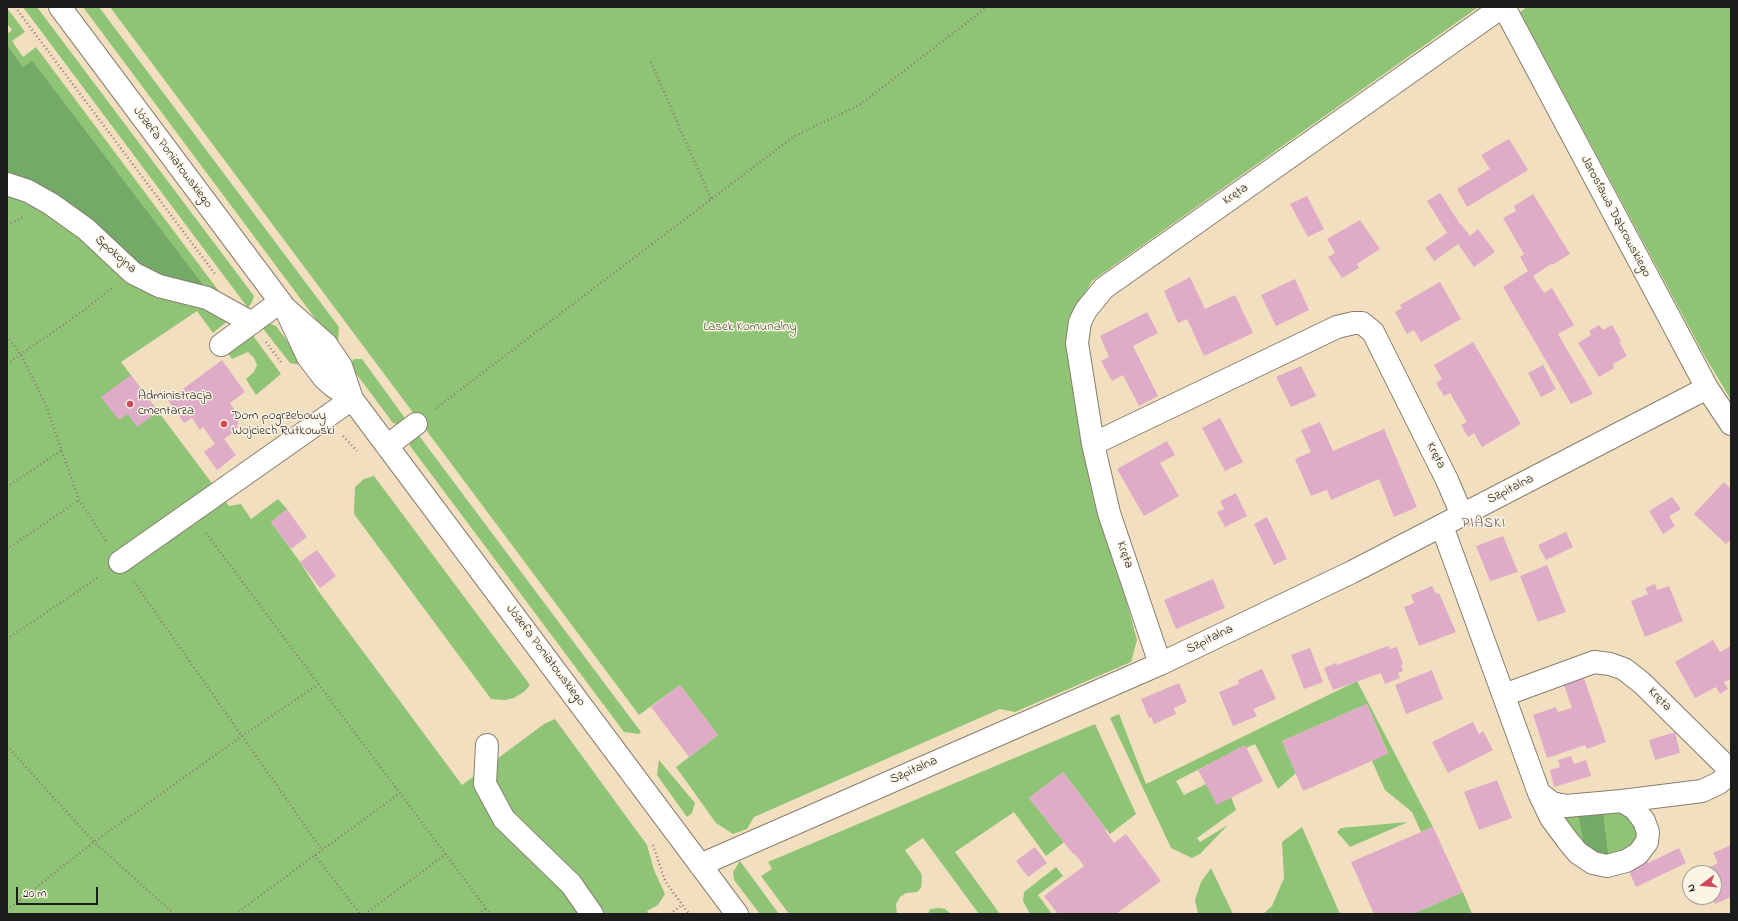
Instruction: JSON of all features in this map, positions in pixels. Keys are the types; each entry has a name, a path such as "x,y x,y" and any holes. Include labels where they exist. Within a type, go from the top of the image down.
{"street":[{"name":"Józefa Poniatowskiego","path":"60,7 283,305 308,357 324,378 352,399 738,914"},
{"name":"Jarosława Dąbrowskiego","path":"1503,7 1707,388 1731,424"},
{"name":"Kręta","path":"1160,664 1109,513 1093,444 1077,342 1080,322 1086,310 1104,288 1503,7"},
{"name":"Spokojna","path":"7,184 28,191 51,204 86,229 132,273 160,286 207,298 252,323"},
{"path":"221,345 252,323 283,305"},
{"name":"Kręta","path":"1093,444 1337,327 1354,323 1362,323 1372,332 1447,480 1462,515"},
{"name":"Szpitalna","path":"700,864 1160,664 1352,572 1707,388"},
{"path":"120,562 352,399"},
{"path":"387,446 416,424"},
{"path":"1442,526 1539,793 1551,818 1578,853 1593,863 1607,866 1626,861 1638,854 1647,842 1648,832 1644,821 1635,809 1622,801"},
{"name":"Kręta","path":"1504,695 1594,662 1610,664 1624,669 1642,683 1731,771 1719,783 1702,791 1622,801 1566,806 1552,803 1539,793"},
{"path":"487,745 486,784 504,819 570,884 592,914"}],"path":[{"path":"15,7 218,279"},
{"path":"416,424 793,137 861,104 987,7"},
{"path":"651,62 711,199"},
{"path":"7,364 83,311 132,273"},
{"path":"7,336 21,354 45,403 79,500 120,562 322,850"},
{"path":"7,487 62,450"},
{"path":"7,549 79,500"},
{"path":"190,512 490,914"},
{"path":"7,639 120,562"},
{"path":"7,910 94,842 242,736 318,684"},
{"path":"7,746 94,842 174,914"},
{"path":"235,914 400,793"},
{"path":"652,844 665,881 689,914"},
{"path":"365,914 446,854"},
{"path":"315,855 360,914"},
{"path":"670,914 682,905"},
{"path":"478,914 486,908"}],"green space":[{"path":"23,7 37,7 254,296 248,308"},
{"path":"83,7 99,7 339,327 338,342 335,345"},
{"name":"Lasek Komunalny","path":"110,7 1477,8 1092,281 1071,319 1087,456 1137,640 1131,662 1015,712 1000,709 754,817 747,829 733,834 716,823 676,767 718,735 680,685 639,715"},
{"path":"1527,7 1731,7 1731,400 1703,353 1520,12"},
{"path":"7,8 25,32 12,41 23,57 36,47 236,314 213,333 197,311 121,362 229,506 241,504 251,519 278,499 287,509 271,522 300,562 319,592 462,785 544,724 555,719 647,845 654,870 665,894 658,905 647,911 649,914 7,914 7,175 27,181 59,196 98,230 207,290 32,60 23,67 7,44 7,34 12,30 7,24"},
{"path":"7,44 23,67 32,60 208,291 140,266 59,196 27,181 7,175"},
{"path":"266,322 276,326 306,366 290,363 261,326"},
{"path":"249,330 281,374 256,395 246,379 254,372 257,365 254,358 248,352 232,359 224,348"},
{"path":"354,359 362,359 407,421 401,425 393,423 349,364"},
{"path":"417,433 641,732 639,734 624,732 410,446 409,441"},
{"path":"374,476 530,685 525,691 514,698 505,700 491,699 354,514 355,487 364,479"},
{"path":"1357,681 1433,827 1421,832 1412,812 1385,790 1372,761 1388,753 1367,704 1282,741 1296,773 1278,789 1255,744 1246,748 1244,746 1176,781 1184,795 1206,784 1231,797 1236,810 1197,838 1200,842 1228,825 1200,854 1192,858 1171,848 1110,718 1119,714 1146,784"},
{"path":"1095,724 1136,814 1110,834 1063,772 1029,798 1064,842 1046,856 1014,812 955,852 1000,914 979,914 923,838 905,850 921,873 921,888 917,892 906,893 900,897 896,904 897,914 789,914 761,876 772,869 768,862"},
{"path":"659,760 695,803 692,813 687,817 657,775"},
{"path":"1603,809 1625,811 1636,822 1638,842 1609,860"},
{"path":"1603,809 1609,860 1585,850 1577,811"},
{"path":"1561,811 1577,811 1585,850 1570,835"},
{"path":"1408,822 1350,847 1337,832 1341,828"},
{"path":"1302,827 1340,914 1263,914 1272,906 1284,878 1282,842"},
{"path":"740,861 779,914 760,914 734,880 733,872"},
{"path":"1056,867 1063,876 1038,895 1052,914 1030,914 1023,901 1024,892"},
{"path":"1211,868 1233,914 1198,914 1195,900 1201,882"},
{"path":"1463,892 1472,914 1412,914"},
{"path":"930,909 945,909 951,914 928,914"}],"building":[{"path":"1509,139 1528,170 1467,207 1457,189 1490,169 1481,155"},
{"path":"1440,193 1460,224 1470,236 1478,229 1495,252 1474,267 1458,244 1434,261 1425,248 1447,233 1427,201"},
{"path":"1533,194 1570,254 1533,276 1544,293 1552,288 1574,325 1558,334 1593,394 1571,404 1503,287 1528,271 1520,257 1524,254 1503,218 1516,211 1514,206"},
{"path":"1307,196 1324,229 1308,237 1290,204"},
{"path":"1360,220 1380,249 1357,264 1359,268 1342,278 1328,257 1335,253 1327,239"},
{"path":"1190,277 1205,309 1235,295 1253,333 1204,356 1187,319 1178,323 1164,291"},
{"path":"1295,279 1309,310 1276,326 1261,295"},
{"path":"1440,282 1461,319 1421,342 1414,330 1407,334 1395,312 1402,308 1400,305"},
{"path":"1147,312 1158,333 1133,346 1158,396 1139,406 1123,375 1112,381 1101,361 1109,357 1100,336"},
{"path":"1599,325 1603,330 1612,325 1627,356 1613,364 1614,368 1599,377 1578,343 1591,335 1589,331"},
{"path":"1473,342 1521,424 1482,447 1474,433 1468,437 1461,425 1467,422 1450,393 1444,396 1436,383 1442,379 1434,365"},
{"path":"222,360 245,392 230,403 239,416 237,430 224,439 236,455 217,470 204,452 215,444 203,427 200,430 192,418 184,423 168,400"},
{"path":"1543,365 1556,389 1541,397 1528,373"},
{"path":"1301,366 1316,396 1291,407 1276,377"},
{"name":"Administracja cmentarza","path":"131,375 158,412 137,427 128,414 119,420 101,397"},
{"path":"1220,418 1243,462 1225,471 1202,428"},
{"path":"1320,422 1333,451 1384,429 1417,507 1394,517 1379,479 1331,500 1327,490 1311,496 1295,459 1311,452 1301,430"},
{"path":"1167,441 1175,455 1160,463 1179,496 1144,516 1117,469"},
{"path":"1724,482 1731,489 1731,539 1726,544 1694,514"},
{"path":"1236,493 1247,516 1225,527 1217,512 1224,509 1220,501"},
{"path":"1672,497 1681,509 1669,516 1675,526 1663,534 1649,511"},
{"path":"287,509 307,537 291,549 271,522"},
{"path":"1267,517 1287,559 1274,565 1254,524"},
{"path":"1566,532 1573,547 1546,560 1538,545"},
{"path":"1503,536 1518,572 1490,581 1476,546"},
{"path":"317,550 336,576 320,588 300,562"},
{"path":"1547,565 1566,612 1538,622 1520,576"},
{"path":"1213,579 1225,608 1176,629 1164,600"},
{"path":"1655,584 1657,590 1669,586 1683,621 1645,637 1631,601 1648,594 1645,588"},
{"path":"1432,586 1436,594 1439,593 1456,632 1419,646 1404,607 1414,603 1411,595"},
{"path":"1713,640 1720,652 1731,646 1731,679 1724,682 1728,689 1720,694 1716,687 1695,698 1675,662"},
{"path":"1388,646 1390,649 1397,647 1403,664 1401,665 1403,671 1398,673 1400,678 1385,684 1381,673 1333,690 1324,668 1336,663 1337,665"},
{"path":"1310,648 1323,682 1304,689 1291,655"},
{"path":"1262,669 1276,699 1253,709 1257,716 1233,726 1219,692 1239,684 1238,680"},
{"path":"1432,670 1443,699 1406,714 1395,685"},
{"path":"1584,678 1606,742 1587,749 1585,745 1547,758 1533,715 1556,707 1558,712 1572,708 1564,685"},
{"path":"1179,683 1187,702 1174,708 1176,714 1154,724 1151,717 1149,718 1141,699"},
{"path":"680,685 718,735 689,757 651,707"},
{"path":"1367,704 1388,754 1303,791 1282,741"},
{"path":"1473,722 1479,734 1483,731 1493,750 1448,773 1432,742"},
{"path":"1675,732 1680,753 1655,760 1649,740"},
{"path":"1245,745 1263,781 1217,805 1198,770"},
{"path":"1571,756 1574,764 1586,760 1591,776 1554,787 1550,770 1560,767 1558,760"},
{"path":"1063,772 1106,829 1105,830 1114,843 1126,834 1161,881 1116,914 1058,914 1044,896 1084,866 1029,798"},
{"path":"1497,780 1512,818 1479,830 1464,792"},
{"path":"1433,827 1463,892 1412,914 1374,914 1351,862"},
{"path":"1731,845 1731,897 1722,901 1722,865 1714,865 1718,863 1713,853"},
{"path":"1035,847 1047,863 1028,877 1016,861"},
{"path":"1679,848 1686,863 1636,887 1628,869 1646,860 1648,863"}],"place":[{"name":"Administracja cmentarza","path":"130,404"},
{"name":"Dom pogrzebowy Wojciech Rutkowski","path":"224,424"}],"district":[{"name":"PIASKI","path":"1484,525"}]}
